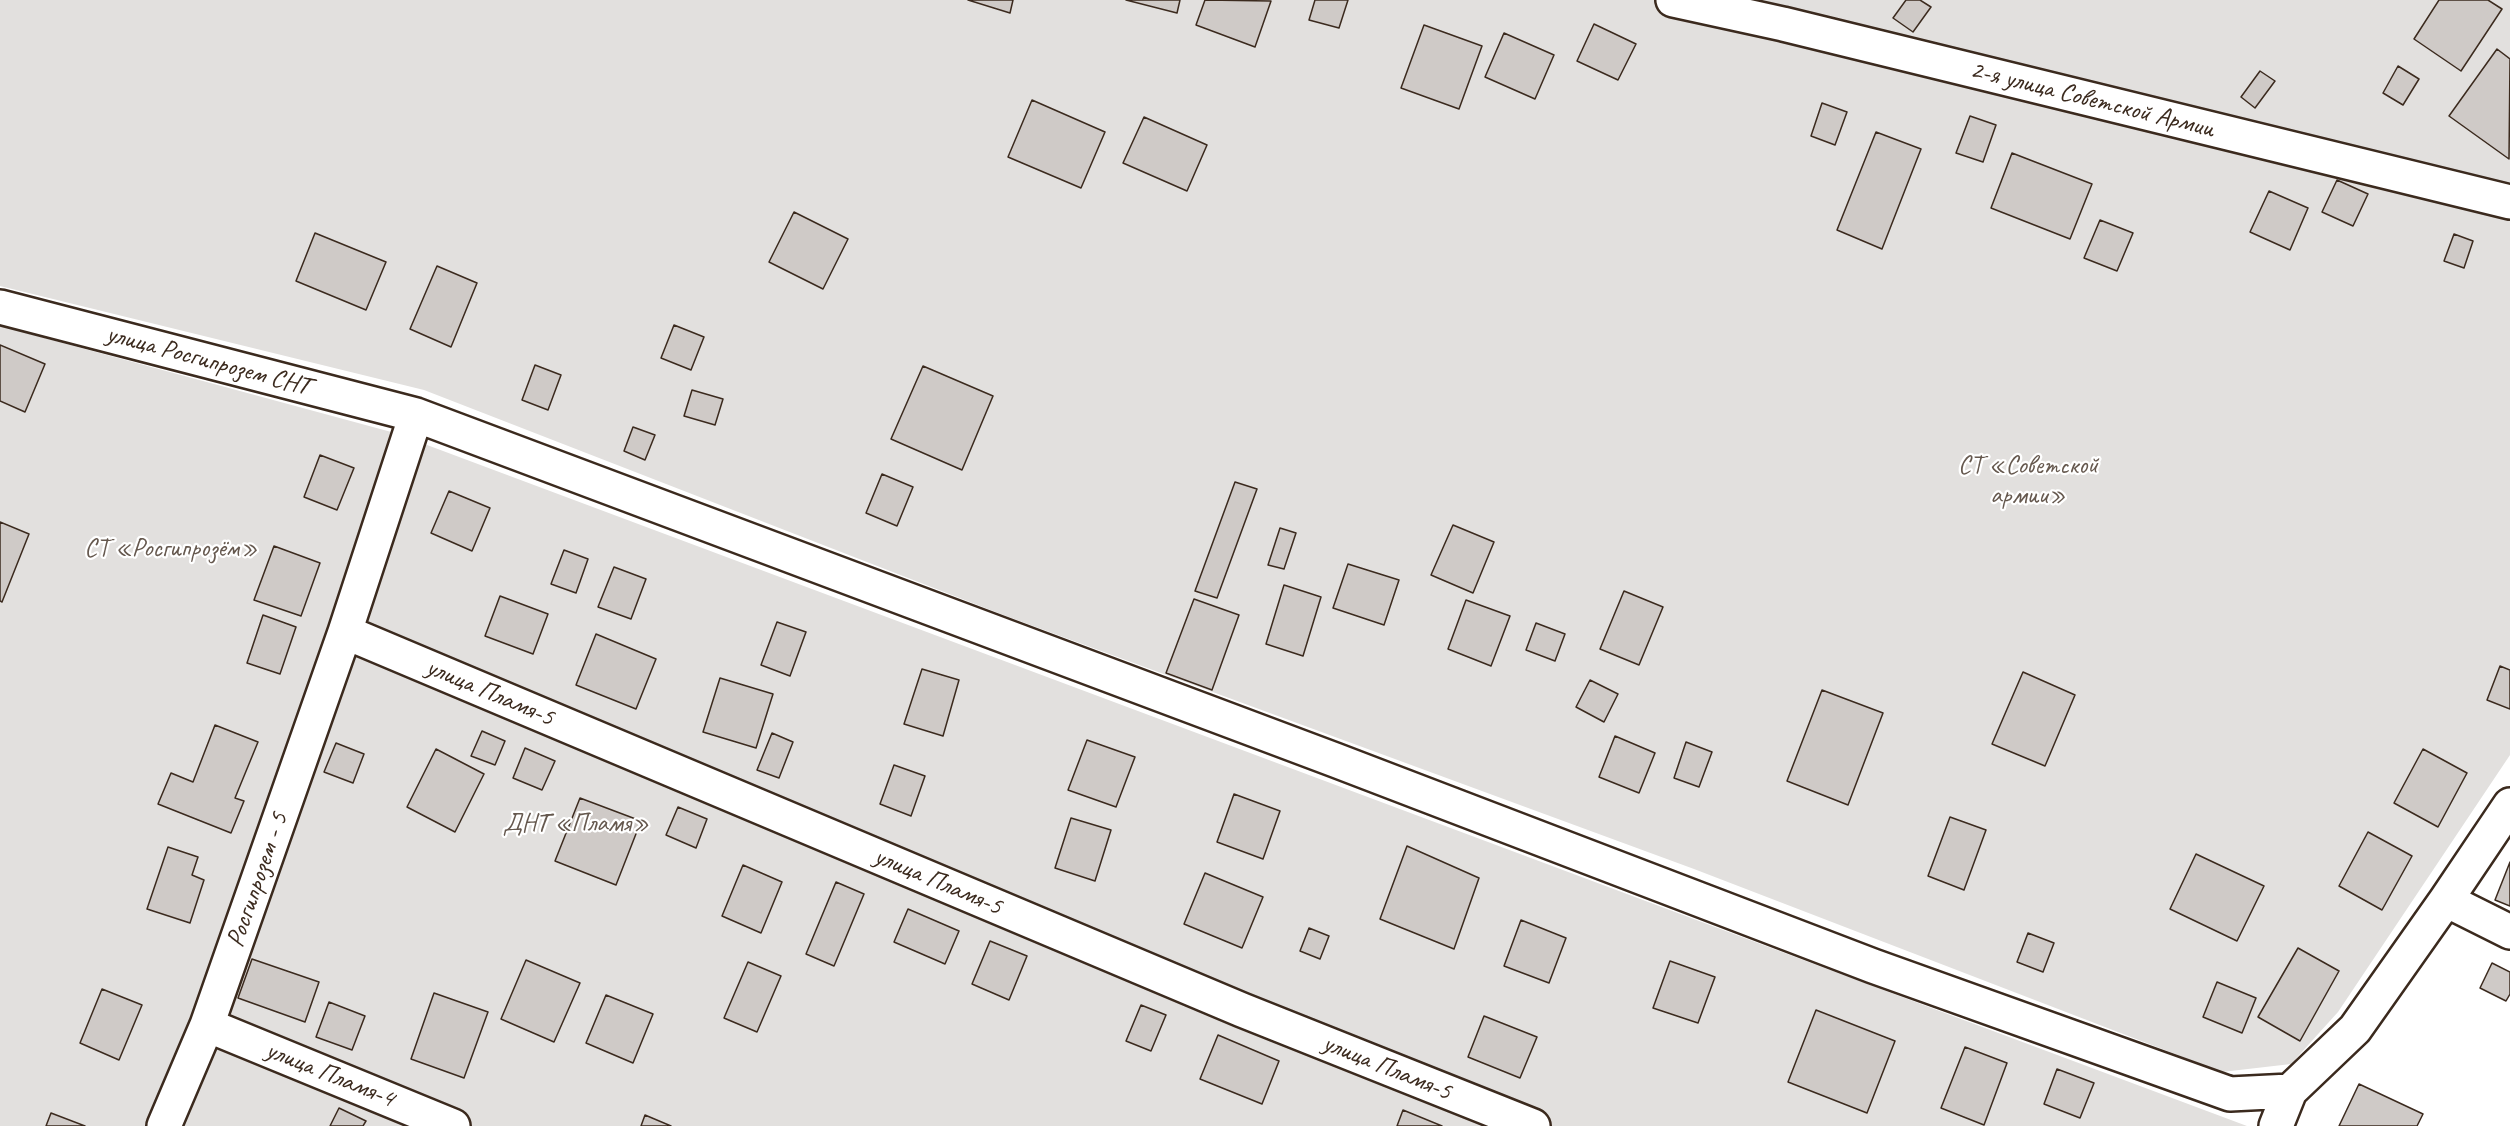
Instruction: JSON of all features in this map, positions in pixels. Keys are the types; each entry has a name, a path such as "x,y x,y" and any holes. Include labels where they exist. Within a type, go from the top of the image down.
{"street":[{"name":"2-я улица Советской Армии","path":"1673,0 1784,24 2510,202"},
{"name":"улица Росгипрозем СНТ","path":"0,307 416,415 1906,978 2230,1094 2290,1091"},
{"name":"Росгипрозем - 5","path":"164,1126 207,1025 345,632 416,415"},
{"name":"улица Пламя-5","path":"345,632 1242,1010 1533,1126"},
{"path":"2276,1126 2290,1091 2355,1029 2510,805"},
{"path":"2446,900 2510,932"},
{"name":"улица Пламя-4","path":"207,1025 453,1126"}],"green space":[{"name":"СТ «Советской армии»","path":"0,0 2510,0 2510,755 2338,1012 2291,1064 2222,1072 1694,869 1006,616 424,390 0,286"},
{"name":"ДНТ «Пламя»","path":"0,326 395,433 2247,1126 0,1126"}],"building":[{"path":"968,0 1013,0 1010,13"},
{"path":"1126,0 1180,0 1177,13"},
{"path":"1205,0 1271,1 1255,47 1196,25"},
{"path":"1315,0 1348,0 1339,28 1309,20"},
{"path":"1906,0 1920,0 1931,7 1913,32 1893,18"},
{"path":"2439,0 2488,0 2502,9 2461,71 2414,39"},
{"path":"1594,24 1636,44 1618,80 1577,61"},
{"path":"1424,25 1482,46 1459,109 1401,88"},
{"path":"1504,33 1554,55 1535,99 1485,77"},
{"path":"2497,49 2510,59 2509,159 2449,116"},
{"path":"2398,66 2419,79 2403,105 2383,93"},
{"path":"2260,71 2275,81 2255,108 2241,97"},
{"path":"1032,100 1105,132 1081,188 1008,157"},
{"path":"1822,103 1847,112 1835,145 1811,136"},
{"path":"1970,116 1996,125 1983,162 1956,153"},
{"path":"1144,117 1207,145 1187,191 1123,163"},
{"path":"1876,132 1921,149 1882,249 1837,230"},
{"path":"2012,153 2092,184 2070,239 1991,208"},
{"path":"2337,180 2368,194 2353,226 2322,212"},
{"path":"2269,191 2308,208 2290,250 2250,232"},
{"path":"794,212 848,239 823,289 769,262"},
{"path":"2100,220 2133,233 2117,271 2084,258"},
{"path":"315,233 386,262 366,310 296,281"},
{"path":"2454,234 2473,241 2464,268 2444,261"},
{"path":"437,266 477,283 451,347 410,329"},
{"path":"674,325 704,337 691,370 661,358"},
{"path":"0,345 45,364 25,412 0,401"},
{"path":"535,365 561,375 548,410 522,400"},
{"path":"923,366 993,396 962,470 891,439"},
{"path":"692,390 723,399 715,425 684,416"},
{"path":"633,427 655,435 645,460 624,451"},
{"path":"320,455 354,468 337,510 304,497"},
{"path":"882,474 913,487 897,526 866,513"},
{"path":"1235,482 1257,489 1217,598 1195,591"},
{"path":"449,491 490,508 472,551 431,533"},
{"path":"0,522 29,534 2,602 0,601"},
{"path":"1453,525 1494,542 1473,593 1431,575"},
{"path":"1280,528 1296,533 1284,569 1268,565"},
{"path":"274,546 320,563 301,616 254,600"},
{"path":"564,550 588,559 576,593 551,584"},
{"path":"1348,564 1399,580 1384,625 1333,608"},
{"path":"614,567 646,579 631,619 598,607"},
{"path":"1284,585 1321,597 1303,656 1266,644"},
{"path":"1624,591 1663,607 1639,665 1600,649"},
{"path":"500,596 548,614 533,654 485,636"},
{"path":"1194,599 1239,615 1212,690 1166,673"},
{"path":"1466,600 1510,616 1491,666 1448,649"},
{"path":"263,615 296,627 280,674 247,663"},
{"path":"777,622 806,632 790,676 761,665"},
{"path":"1536,623 1565,634 1555,661 1526,650"},
{"path":"596,634 656,659 636,709 576,685"},
{"path":"2500,666 2510,670 2510,709 2487,700"},
{"path":"922,669 959,680 943,736 904,724"},
{"path":"2023,672 2075,695 2045,766 1992,744"},
{"path":"720,678 773,694 756,748 703,732"},
{"path":"1590,680 1618,694 1604,722 1576,707"},
{"path":"1822,690 1883,713 1848,805 1787,781"},
{"path":"215,725 258,742 235,798 244,801 231,833 158,804 171,773 193,782"},
{"path":"482,731 505,741 495,765 471,756"},
{"path":"772,733 793,742 779,778 757,770"},
{"path":"1615,736 1655,753 1639,793 1599,777"},
{"path":"1087,740 1135,757 1116,807 1068,790"},
{"path":"1686,742 1712,752 1699,787 1674,778"},
{"path":"336,743 364,754 353,783 324,772"},
{"path":"525,748 555,761 542,790 513,778"},
{"path":"436,749 484,774 455,832 407,807"},
{"path":"2423,749 2467,773 2438,827 2394,803"},
{"path":"894,765 925,776 911,816 880,804"},
{"path":"1234,794 1280,811 1263,859 1217,842"},
{"path":"580,798 641,821 616,885 555,861"},
{"path":"678,807 707,819 696,848 666,835"},
{"path":"1950,817 1986,830 1964,890 1928,876"},
{"path":"1071,818 1111,830 1095,881 1055,868"},
{"path":"2368,832 2412,856 2382,910 2339,886"},
{"path":"1407,846 1479,878 1454,949 1380,919"},
{"path":"168,847 198,857 192,875 204,880 190,923 147,909"},
{"path":"2196,854 2264,886 2237,941 2170,909"},
{"path":"2510,862 2510,906 2495,900"},
{"path":"743,865 782,882 761,933 722,916"},
{"path":"1205,873 1263,897 1242,948 1184,924"},
{"path":"836,882 864,894 834,966 806,954"},
{"path":"908,909 959,931 945,964 894,942"},
{"path":"1521,920 1566,938 1549,983 1504,966"},
{"path":"1309,928 1329,936 1320,959 1300,951"},
{"path":"2028,933 2054,943 2043,972 2017,962"},
{"path":"990,941 1027,956 1009,1000 972,984"},
{"path":"2298,948 2339,971 2300,1041 2258,1017"},
{"path":"252,959 319,982 305,1022 238,998"},
{"path":"526,960 580,983 554,1042 501,1019"},
{"path":"1670,961 1715,977 1698,1023 1653,1008"},
{"path":"748,962 781,976 757,1032 724,1018"},
{"path":"2492,963 2510,972 2510,994 2506,1001 2480,988"},
{"path":"2217,982 2256,998 2242,1033 2203,1017"},
{"path":"102,989 142,1005 119,1060 80,1043"},
{"path":"434,993 488,1012 464,1078 411,1059"},
{"path":"606,995 653,1014 633,1063 586,1043"},
{"path":"329,1002 365,1016 352,1050 316,1037"},
{"path":"1141,1005 1166,1015 1151,1051 1126,1041"},
{"path":"1816,1010 1895,1041 1867,1113 1788,1082"},
{"path":"1484,1016 1537,1037 1520,1078 1468,1057"},
{"path":"1218,1035 1279,1061 1262,1104 1200,1079"},
{"path":"1965,1047 2007,1063 1984,1125 1941,1108"},
{"path":"2057,1069 2094,1083 2080,1118 2044,1104"},
{"path":"2359,1084 2423,1114 2417,1126 2339,1126"},
{"path":"339,1108 366,1121 363,1126 330,1126"},
{"path":"1403,1110 1442,1126 1397,1126"},
{"path":"51,1113 85,1126 46,1126"},
{"path":"645,1115 671,1126 641,1126"}],"park label":[{"name":"СТ «Росгипрозём»","path":"171,549"}]}
